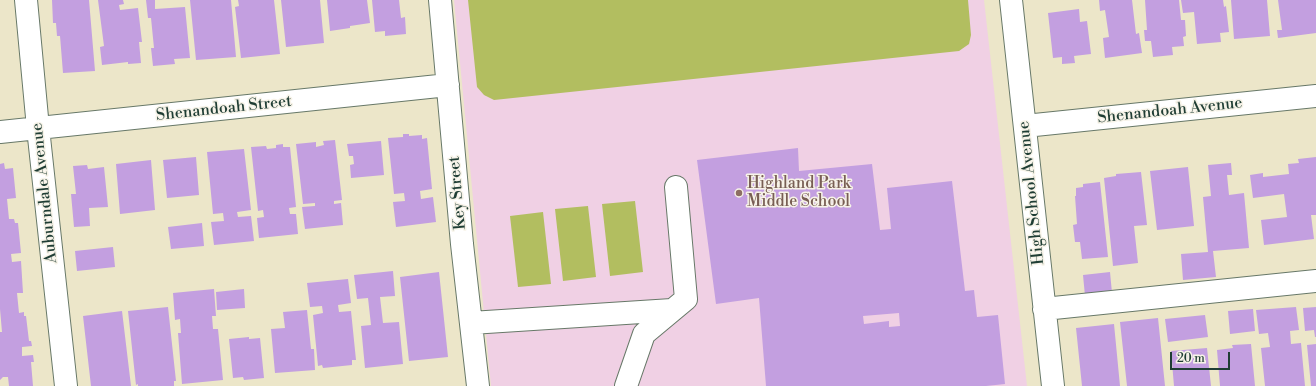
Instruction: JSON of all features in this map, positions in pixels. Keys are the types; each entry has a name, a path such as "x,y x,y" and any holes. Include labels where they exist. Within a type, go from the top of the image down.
{"street":[{"name":"Auburndale Avenue","path":"26,0 38,128 66,386"},
{"name":"Key Street","path":"440,0 462,244 478,386"},
{"name":"High School Avenue","path":"1011,0 1053,386"},
{"name":"Shenandoah Street","path":"0,132 448,85"},
{"name":"Shenandoah Avenue","path":"1025,126 1316,96"},
{"path":"626,386 644,334 686,299 676,187"},
{"path":"1044,309 1316,281"},
{"path":"471,323 672,310"}],"shaded area":[{"name":"Highland Park Middle School","path":"454,0 984,0 1027,386 491,386"}],"green space":[{"path":"468,0 968,0 971,35 969,44 959,51 494,100 484,95 477,87"},
{"path":"635,201 643,272 610,276 602,204"},
{"path":"588,206 596,277 563,281 555,209"},
{"path":"543,212 551,284 518,287 510,216"}],"building":[{"path":"52,0 89,0 95,71 63,73 60,36 57,36 56,23 53,23"},
{"path":"98,0 123,0 124,4 119,5 120,10 138,8 142,42 139,42 141,63 128,64 128,62 102,65 100,47 104,46"},
{"path":"146,0 155,0 155,9 185,7 190,58 174,59 175,64 153,66 151,48 154,48 151,18 148,18"},
{"path":"190,0 231,0 236,57 196,60"},
{"path":"238,0 274,0 280,54 241,58 235,7 239,6"},
{"path":"281,0 320,0 324,43 286,47"},
{"path":"327,0 367,0 370,23 330,31"},
{"path":"372,0 399,0 401,18 405,17 406,34 385,36 385,31 375,32"},
{"path":"1099,0 1132,0 1136,34 1139,33 1142,53 1105,58 1103,38 1109,37 1105,10 1100,11"},
{"path":"1145,0 1179,0 1181,20 1185,20 1186,36 1183,37 1184,46 1172,47 1173,55 1153,57 1151,41 1145,41 1144,30 1147,30"},
{"path":"1181,0 1223,0 1224,7 1226,6 1229,32 1220,33 1221,42 1197,44 1194,12 1183,13"},
{"path":"1231,0 1267,0 1270,36 1234,39"},
{"path":"1278,0 1316,0 1316,33 1278,38 1277,30 1282,30"},
{"path":"1079,9 1080,22 1087,21 1091,54 1074,56 1075,63 1062,64 1062,57 1053,58 1048,13"},
{"path":"403,134 409,134 409,136 422,135 422,139 427,138 432,189 420,191 421,199 433,197 436,222 396,227 393,202 405,201 404,193 394,194 388,138 403,137"},
{"path":"335,140 342,200 334,201 334,204 341,203 343,225 305,229 302,207 315,206 315,203 303,204 296,144 316,142 316,147 324,145 323,141"},
{"path":"381,141 384,175 351,178 350,165 354,164 353,156 349,156 347,144"},
{"path":"283,144 283,147 290,147 296,207 289,208 290,214 296,214 298,234 259,238 257,218 264,217 263,210 258,211 251,147 266,146 267,149 276,148 276,145"},
{"path":"798,148 799,171 872,164 880,230 891,229 887,188 952,181 965,291 974,290 977,317 998,315 1005,384 986,386 766,386 759,298 716,304 697,160","holes":["899,313 900,326 889,327 889,321 864,324 863,316"]},
{"path":"244,149 251,210 237,212 238,217 251,216 254,241 214,245 211,222 224,221 223,213 213,214 207,152"},
{"path":"196,157 199,195 167,198 163,160"},
{"path":"1316,157 1316,215 1311,215 1314,239 1264,245 1261,220 1287,217 1284,194 1253,198 1250,175 1263,173 1263,177 1289,174 1288,164 1299,163 1298,159"},
{"path":"151,160 155,210 120,214 116,164"},
{"path":"4,163 5,169 13,168 16,198 7,199 9,219 14,219 15,223 18,223 21,253 11,254 12,262 21,261 23,293 17,293 19,313 24,312 24,316 26,316 29,341 31,341 32,346 22,347 22,356 33,355 34,362 31,362 33,386 9,386 8,377 3,377 0,380 0,332 2,332 0,309 0,164"},
{"path":"1231,163 1232,175 1227,175 1229,195 1244,193 1249,248 1213,251 1216,277 1183,280 1181,254 1208,252 1203,197 1211,196 1208,165"},
{"path":"87,165 88,169 104,167 108,207 89,208 90,226 74,227 71,194 76,194 73,166"},
{"path":"1188,167 1194,226 1157,230 1150,171"},
{"path":"1141,172 1147,225 1134,226 1138,263 1113,266 1104,178 1116,176 1116,174"},
{"path":"1100,182 1108,257 1082,259 1080,242 1075,242 1073,225 1077,224 1075,196 1076,188 1083,187 1083,184"},
{"path":"202,223 204,246 171,249 168,227"},
{"path":"113,247 115,267 77,271 75,251"},
{"path":"393,271 395,296 380,297 383,323 399,322 403,364 365,368 361,326 371,325 368,298 357,299 354,275"},
{"path":"439,272 448,357 409,361 400,277"},
{"path":"1110,272 1112,293 1085,296 1083,275"},
{"path":"348,279 351,303 338,305 339,312 351,311 356,360 352,360 352,365 323,368 322,365 318,366 313,315 323,313 322,306 310,307 307,283"},
{"path":"214,289 216,316 212,316 213,329 218,329 223,380 182,384 178,333 181,333 180,319 175,320 173,293"},
{"path":"244,289 245,308 217,310 216,292"},
{"path":"168,307 176,381 174,381 174,386 138,386 138,384 136,385 128,311"},
{"path":"1296,307 1299,330 1290,331 1291,344 1301,343 1305,386 1265,386 1261,348 1270,347 1268,333 1259,334 1256,310"},
{"path":"1316,307 1315,337 1314,330 1305,331 1303,308"},
{"path":"1253,309 1255,331 1230,334 1228,311"},
{"path":"307,310 311,349 314,349 315,370 275,373 271,329 285,328 283,312"},
{"path":"122,311 131,386 91,386 83,316"},
{"path":"1205,315 1208,337 1168,342 1165,319"},
{"path":"1158,318 1165,386 1127,386 1120,322"},
{"path":"1114,324 1120,386 1082,386 1076,328"},
{"path":"249,337 249,339 260,338 264,378 244,380 243,377 233,378 229,339"},
{"path":"1251,344 1255,386 1220,386 1217,350 1233,348 1232,345"},
{"path":"1316,344 1316,386 1311,386 1307,345"},
{"path":"1207,348 1211,386 1174,386 1171,351"}],"place":[{"name":"Highland Park Middle School","path":"739,193"}]}
